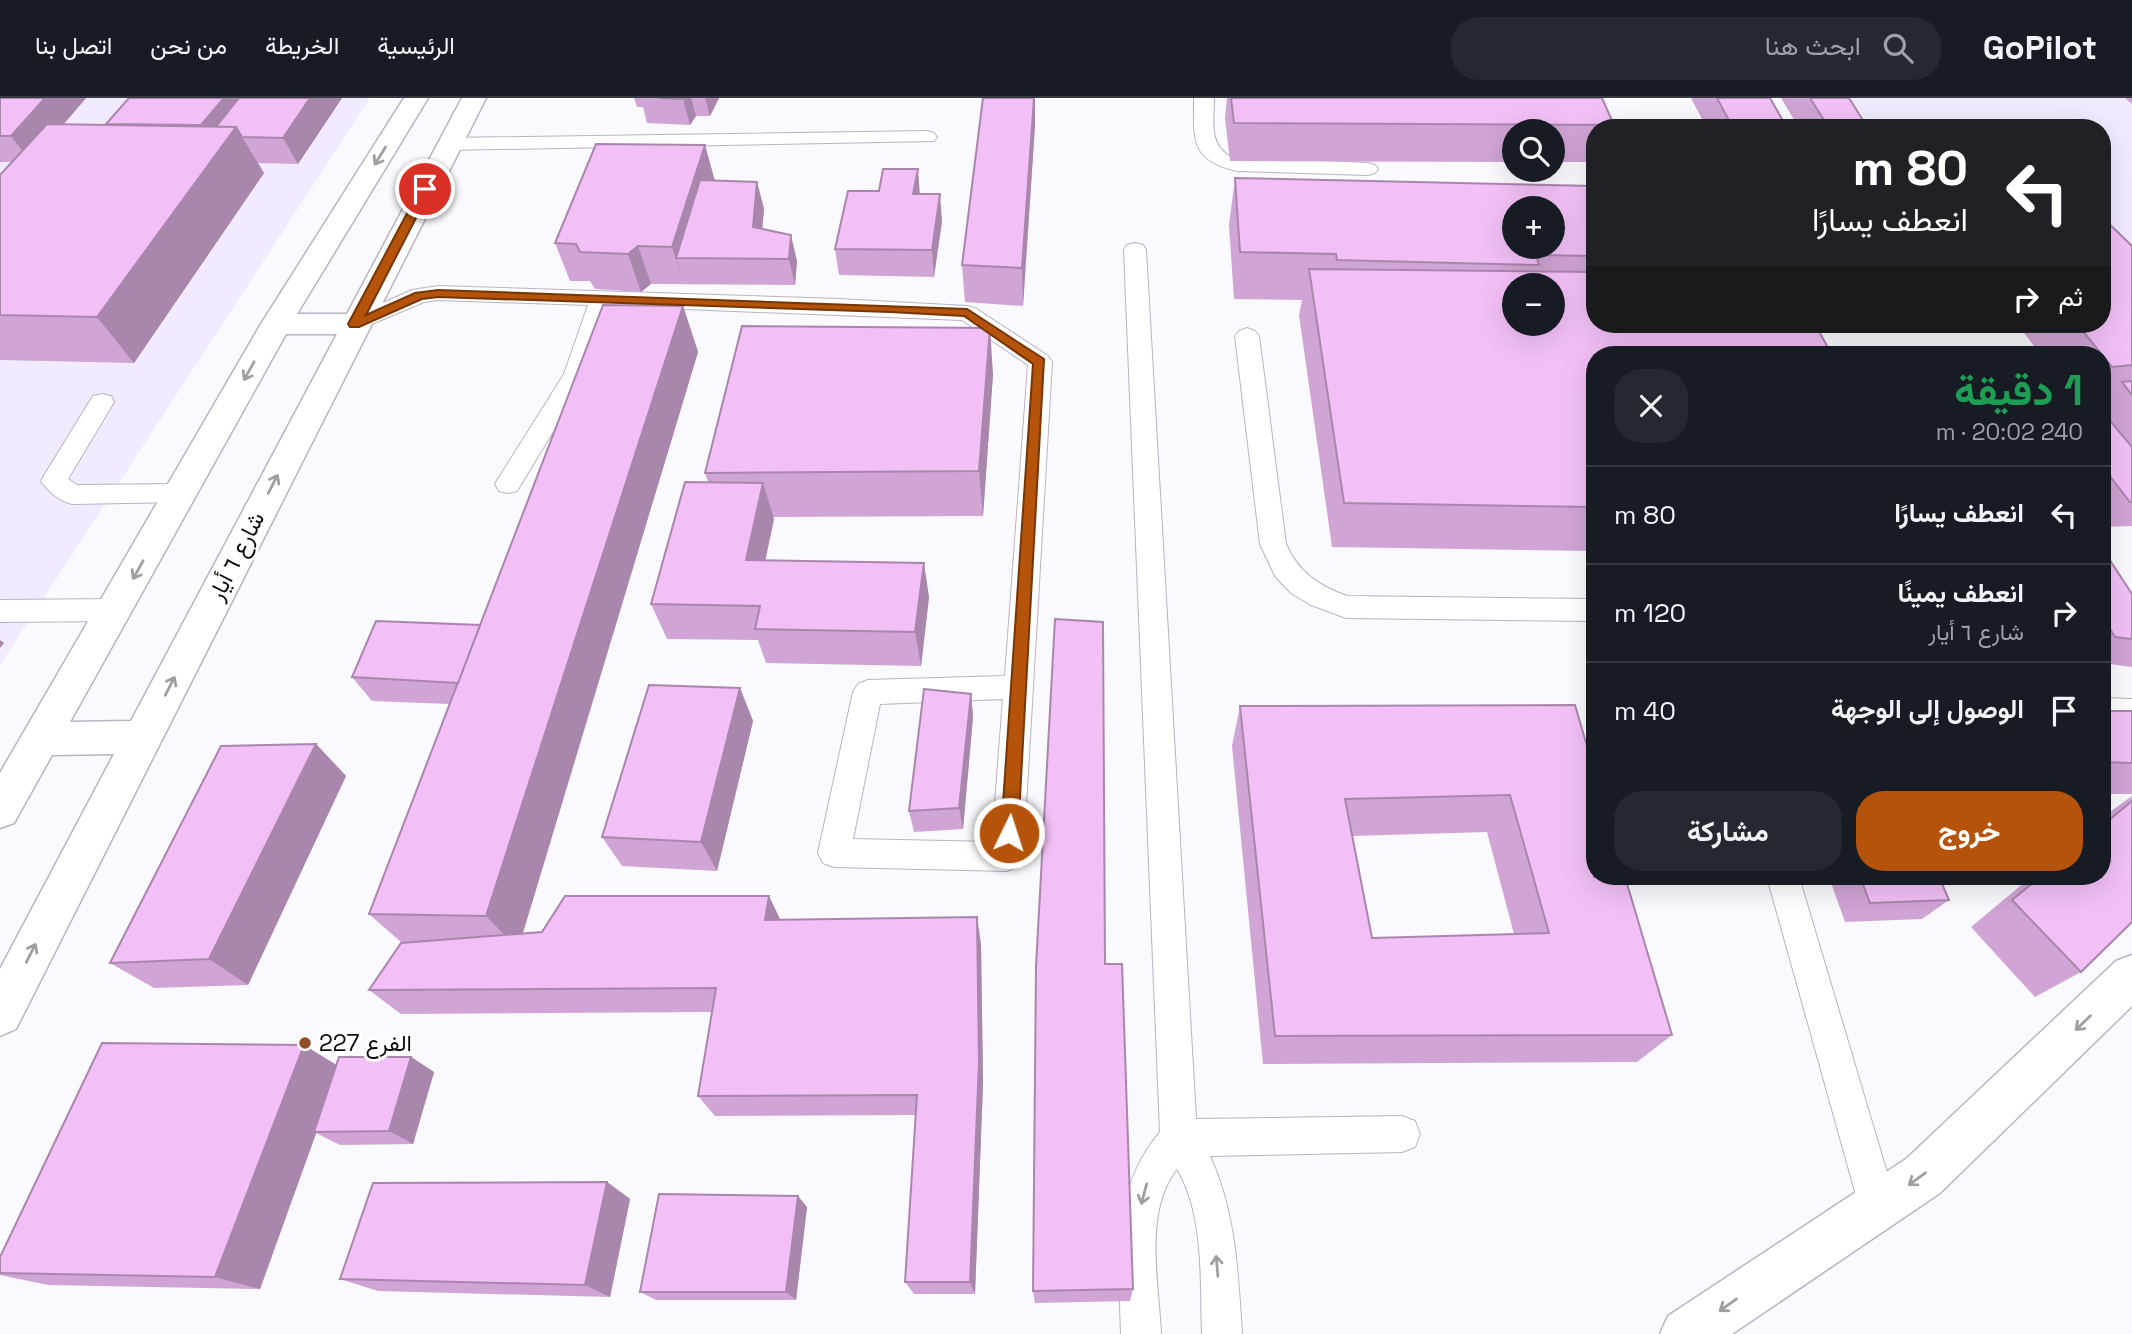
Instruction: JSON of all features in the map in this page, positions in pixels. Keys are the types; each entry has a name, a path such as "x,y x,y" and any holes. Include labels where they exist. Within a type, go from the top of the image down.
{"main road":[{"path":"0,810 276,324 416,98"},
{"name":"شارع ٦ أيار","path":"0,1014 474,98"},
{"path":"276,324 355,324"},
{"path":"42,739 144,737"},
{"path":"1686,1334 1923,1176 2132,976"}],"lane":[{"path":"1204,98 1205,145 1214,157 1224,162 1237,165 1367,169"},
{"path":"449,144 927,137"},
{"path":"1135,250 1179,1138 1192,1154 1208,1195 1222,1334"},
{"path":"355,324 419,295 429,294 839,306 967,313 1040,362 1019,687 1007,857 834,853 868,692 1019,687"},
{"path":"508,484 576,374 601,300"},
{"path":"1247,336 1273,544 1280,565 1296,583 1319,597 1346,607 1586,610"},
{"path":"102,402 54,481 72,495 181,493"},
{"path":"0,611 115,610"},
{"path":"2111,710 2132,710"},
{"path":"1785,885 1878,1206"},
{"path":"1142,1334 1139,1222 1142,1196 1157,1164 1179,1138 1402,1134"}],"shaded area":[{"path":"0,98 370,98 0,665"},
{"path":"1850,98 2132,98 2132,283 2111,263 2111,119 1865,119"}],"building":[{"path":"0,98 45,98 11,136 0,136"},
{"path":"129,98 224,98 201,125 106,124"},
{"path":"239,98 310,98 283,138 242,137 236,127 216,127"},
{"path":"983,98 1034,98 1022,268 962,265"},
{"path":"1231,98 1602,98 1611,119 1586,119 1586,125 1565,125 1565,119 1502,119 1502,124 1234,123"},
{"path":"1717,98 1770,98 1782,119 1728,119"},
{"path":"1810,98 1849,98 1862,119 1823,119"},
{"path":"47,124 236,127 97,317 0,315 0,175"},
{"path":"596,144 705,145 672,247 638,246 628,254 580,252 576,244 555,243"},
{"path":"883,169 918,169 913,194 940,194 932,250 835,249 848,191 879,191"},
{"path":"1235,178 1586,186 1586,256 1565,256 1565,196 1502,196 1502,259 1537,259 1539,265 1337,260 1336,254 1240,252"},
{"path":"700,180 757,182 753,227 791,235 789,259 676,258"},
{"path":"2111,226 2132,246 2132,365 2112,367 2111,346 2095,346 2084,333 2111,333"},
{"path":"1309,269 1586,272 1586,333 1820,333 1827,346 1586,346 1586,507 1344,503"},
{"path":"603,305 683,306 486,916 369,914"},
{"path":"742,326 990,328 979,471 705,473"},
{"path":"2132,381 2132,395 2122,382"},
{"path":"2111,422 2132,447 2130,502 2111,478"},
{"path":"685,482 763,483 746,560 924,563 915,632 755,629 760,606 651,604"},
{"path":"2111,562 2132,594 2132,639 2115,637 2111,631"},
{"path":"1055,619 1103,622 1105,964 1122,964 1133,1289 1033,1291 1036,966"},
{"path":"376,621 480,625 458,683 352,677"},
{"path":"649,685 740,688 701,842 602,837"},
{"path":"924,689 971,694 959,808 909,811"},
{"path":"1575,705 1586,743 1586,885 1627,885 1672,1035 1275,1036 1240,706","holes":["1510,795 1549,933 1372,938 1345,799"]},
{"path":"2111,711 2132,711 2132,763 2111,762"},
{"path":"316,744 209,959 110,963 221,746"},
{"path":"2132,801 2132,922 2081,972 2012,900 2030,885 2111,885 2111,818"},
{"path":"1863,885 1942,885 1949,900 1870,903"},
{"path":"565,896 769,896 765,920 977,917 979,1062 970,1282 905,1282 917,1095 698,1096 716,988 369,990 401,943 542,932"},
{"path":"102,1043 304,1045 215,1277 0,1273 0,1257"},
{"path":"339,1057 411,1057 389,1131 314,1132"},
{"path":"607,1182 585,1285 340,1279 373,1183"},
{"path":"659,1194 798,1196 786,1292 640,1292"}],"place":[{"name":"الفرع 227","path":"305,1043"}],"route":[{"path":"425,189 355,324 419,295 438,293 890,308 967,313 1040,362 1009,833"}]}
